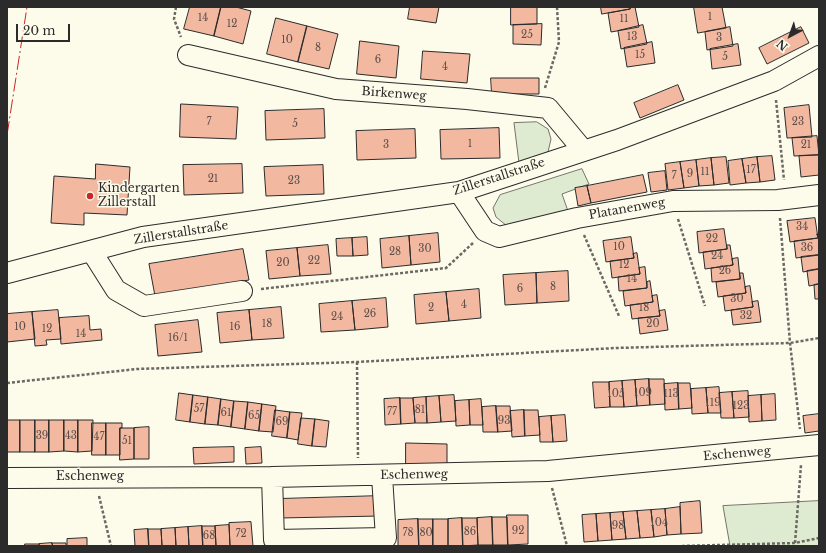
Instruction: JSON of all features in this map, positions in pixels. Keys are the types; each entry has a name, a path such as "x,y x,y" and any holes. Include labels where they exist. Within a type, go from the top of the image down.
{"street":[{"name":"Birkenweg","path":"188,55 336,89 548,108 583,150"},
{"name":"Zillerstallstraße","path":"7,274 143,237 459,192 617,140 774,82 819,56"},
{"path":"459,192 485,231"},
{"name":"Platanenweg","path":"485,231 498,237 576,218 673,201 778,200 819,195"},
{"path":"92,252 116,290 144,306 242,291"},
{"name":"Eschenweg","path":"7,478 382,476 548,471 811,446"},
{"path":"272,477 274,540 282,540 386,538 382,476"}],"path":[{"path":"176,7 174,19 188,55"},
{"path":"540,107 559,42 557,7"},
{"path":"774,82 785,178 778,200 790,343 811,446 795,543"},
{"path":"673,201 705,306"},
{"path":"576,218 619,316"},
{"path":"242,291 446,268 485,231"},
{"path":"7,383 137,369 357,362 616,348 790,343 819,338"},
{"path":"357,362 359,476"},
{"path":"548,471 567,546"},
{"path":"94,477 111,546"},
{"path":"682,546 795,543 819,538"}],"green space":[{"path":"537,122 548,129 551,139 548,152 519,163 514,123"},
{"path":"582,169 589,184 562,194 569,214 507,226 496,217 493,208 500,195"},
{"path":"819,501 819,546 730,546 723,506"}],"building":[{"path":"190,7 221,7 214,36 184,29"},
{"path":"221,7 236,7 251,11 243,44 214,36"},
{"path":"410,7 439,7 436,23 408,19"},
{"path":"511,7 537,7 537,24 511,25"},
{"path":"601,7 630,7 630,9 602,14"},
{"path":"630,7 635,7 639,27 611,32 608,13 630,9"},
{"path":"694,7 722,7 726,28 698,33"},
{"path":"276,18 307,26 298,62 267,54"},
{"path":"542,24 541,45 513,44 513,25"},
{"path":"643,25 647,44 621,49 618,31"},
{"path":"307,26 338,34 329,69 298,62"},
{"path":"730,27 733,46 707,50 705,32"},
{"path":"801,27 809,43 767,64 759,48"},
{"path":"360,41 399,46 396,78 357,74"},
{"path":"652,42 655,63 627,67 624,48"},
{"path":"738,44 741,65 712,69 710,49"},
{"path":"423,51 470,54 467,83 421,79"},
{"path":"491,78 539,78 539,94 492,94"},
{"path":"678,85 684,100 640,118 634,103"},
{"path":"181,104 238,107 236,139 180,137"},
{"path":"809,105 812,137 787,138 784,108"},
{"path":"324,109 325,138 266,140 265,111"},
{"path":"499,128 500,158 441,159 440,130"},
{"path":"415,129 416,158 357,160 356,131"},
{"path":"817,136 819,155 794,156 792,138"},
{"path":"819,155 819,175 801,177 799,156"},
{"path":"772,156 775,180 760,182 757,157"},
{"path":"726,157 729,183 714,185 711,158"},
{"path":"757,157 760,182 746,183 742,159"},
{"path":"711,158 714,185 699,186 696,160"},
{"path":"742,159 746,183 730,185 728,161"},
{"path":"696,160 699,186 684,188 680,162"},
{"path":"680,162 684,188 668,190 665,164"},
{"name":"Kindergarten Zillerstall","path":"96,164 130,167 127,215 84,213 84,225 51,223 54,176 95,179"},
{"path":"242,164 243,193 184,195 183,165"},
{"path":"323,165 324,194 266,196 264,167"},
{"path":"665,171 667,190 651,192 648,173"},
{"path":"643,175 647,192 591,203 587,186"},
{"path":"587,186 591,203 578,206 575,188"},
{"path":"815,218 818,238 790,242 787,221"},
{"path":"724,229 727,249 699,253 697,232"},
{"path":"438,233 440,262 411,265 409,236"},
{"path":"817,234 819,234 819,255 796,258 794,241 818,238"},
{"path":"409,236 411,265 382,268 380,239"},
{"path":"367,237 368,255 353,256 352,238"},
{"path":"631,237 634,258 606,262 603,241"},
{"path":"352,238 353,256 337,256 336,239"},
{"path":"328,245 331,274 300,276 297,248"},
{"path":"727,245 730,245 733,265 705,269 703,252 727,249"},
{"path":"297,248 300,276 269,279 266,251"},
{"path":"243,249 249,280 155,296 149,264"},
{"path":"637,253 640,274 612,278 610,261 634,258 633,254"},
{"path":"819,255 819,269 803,272 801,257"},
{"path":"738,258 740,279 712,282 711,268 733,265 732,259"},
{"path":"645,267 647,288 619,291 618,277 640,274 639,268"},
{"path":"819,269 819,284 809,286 807,271"},
{"path":"568,271 569,301 537,303 536,273"},
{"path":"536,273 537,303 505,305 503,275"},
{"path":"740,273 743,273 746,293 718,297 716,282 740,279"},
{"path":"650,281 653,302 625,306 623,291 647,288 647,282"},
{"path":"819,284 819,299 815,299 814,285"},
{"path":"750,286 753,307 725,311 723,296 746,293 745,287"},
{"path":"479,289 481,318 449,321 446,292"},
{"path":"446,292 449,321 416,324 414,295"},
{"path":"657,295 660,316 632,319 630,305 653,302 652,296"},
{"path":"386,298 388,327 355,330 352,301"},
{"path":"352,301 355,330 321,332 319,304"},
{"path":"758,301 761,322 733,325 731,310 753,307 752,302"},
{"path":"281,307 284,338 252,340 249,310"},
{"path":"58,310 61,339 46,340 47,345 35,346 32,312"},
{"path":"249,310 252,340 220,343 217,313"},
{"path":"665,310 668,330 640,334 638,318 660,316 659,311"},
{"path":"32,312 35,339 7,342 7,314"},
{"path":"89,316 90,330 101,329 102,340 61,344 59,318"},
{"path":"198,320 202,352 158,356 155,325"},
{"path":"649,379 650,405 637,406 635,380"},
{"path":"649,379 664,379 665,404 650,405"},
{"path":"635,380 637,406 624,407 622,381"},
{"path":"622,381 624,407 610,407 609,382"},
{"path":"593,382 609,382 610,407 595,408"},
{"path":"678,383 679,409 665,410 664,384"},
{"path":"678,383 690,383 692,408 679,409"},
{"path":"719,387 721,413 708,413 706,388"},
{"path":"706,388 708,413 692,414 691,389"},
{"path":"748,391 749,417 734,418 732,392"},
{"path":"732,392 734,418 721,418 719,393"},
{"path":"179,393 193,395 190,422 176,420"},
{"path":"775,394 776,420 762,421 761,395"},
{"path":"193,395 208,397 205,424 190,422"},
{"path":"454,395 456,421 441,422 439,396"},
{"path":"761,395 762,421 749,422 748,396"},
{"path":"439,396 441,422 427,423 426,397"},
{"path":"208,397 221,399 218,425 205,424"},
{"path":"426,397 427,423 415,423 413,398"},
{"path":"400,398 401,424 385,425 384,399"},
{"path":"400,398 413,398 415,423 401,424"},
{"path":"221,399 234,401 231,427 218,425"},
{"path":"481,399 483,425 470,425 469,400"},
{"path":"469,400 470,425 456,426 455,401"},
{"path":"234,401 248,402 245,429 231,427"},
{"path":"248,402 262,404 259,431 245,429"},
{"path":"262,404 276,406 273,432 259,431"},
{"path":"496,406 498,432 483,432 482,407"},
{"path":"496,406 510,406 512,431 498,432"},
{"path":"275,410 290,412 287,438 272,436"},
{"path":"524,410 525,436 512,437 510,411"},
{"path":"524,410 538,410 540,435 525,436"},
{"path":"290,412 302,413 298,440 287,438"},
{"path":"819,414 819,431 805,433 803,416"},
{"path":"565,415 567,441 553,442 551,416"},
{"path":"551,416 553,442 540,442 539,417"},
{"path":"301,418 315,419 312,446 298,444"},
{"path":"315,419 329,421 326,447 312,446"},
{"path":"7,420 20,420 20,452 7,452"},
{"path":"20,420 35,420 35,452 20,452"},
{"path":"35,420 49,420 49,452 35,452"},
{"path":"49,420 64,420 64,451 49,452"},
{"path":"64,420 78,420 78,452 64,451"},
{"path":"78,420 93,420 92,451 78,452"},
{"path":"92,423 106,423 106,455 92,455"},
{"path":"106,423 122,423 122,428 120,428 120,455 106,455"},
{"path":"149,427 149,459 134,459 134,428"},
{"path":"120,428 134,428 134,459 120,460"},
{"path":"406,443 447,444 447,465 406,464"},
{"path":"234,447 234,462 194,464 193,448"},
{"path":"261,447 262,463 246,464 245,448"},
{"path":"380,496 380,516 279,518 278,499"},
{"path":"700,501 702,533 681,534 680,503"},
{"path":"680,507 681,534 667,535 665,509"},
{"path":"665,509 667,535 654,537 651,510"},
{"path":"651,510 654,537 640,538 637,511"},
{"path":"637,511 640,538 626,539 623,512"},
{"path":"623,512 626,539 612,540 610,513"},
{"path":"610,513 612,540 598,541 596,514"},
{"path":"596,514 598,541 584,542 582,515"},
{"path":"507,515 528,515 528,544 508,545"},
{"path":"492,517 493,545 478,545 477,518"},
{"path":"492,517 507,517 508,545 493,545"},
{"path":"462,518 477,518 478,545 463,546"},
{"path":"462,518 463,546 448,546 448,519"},
{"path":"418,519 433,519 433,546 419,546"},
{"path":"418,519 419,546 398,546 398,520"},
{"path":"433,519 448,519 448,546 433,546"},
{"path":"251,522 253,546 230,546 229,523"},
{"path":"229,525 230,546 216,546 215,526"},
{"path":"202,526 215,526 216,546 203,546"},
{"path":"202,526 203,546 189,546 188,527"},
{"path":"188,527 189,546 176,546 175,528"},
{"path":"175,528 176,546 162,546 161,529"},
{"path":"148,529 161,529 162,546 149,546"},
{"path":"148,529 149,546 135,546 134,530"},
{"path":"87,538 87,546 67,546 67,539"},
{"path":"52,543 66,543 66,546 53,546"},
{"path":"52,543 53,546 39,546 39,544"},
{"path":"25,544 39,544 39,546 25,546"}],"power":[{"path":"7,135 27,7"}],"place":[{"name":"Kindergarten Zillerstall","path":"90,196"}]}
